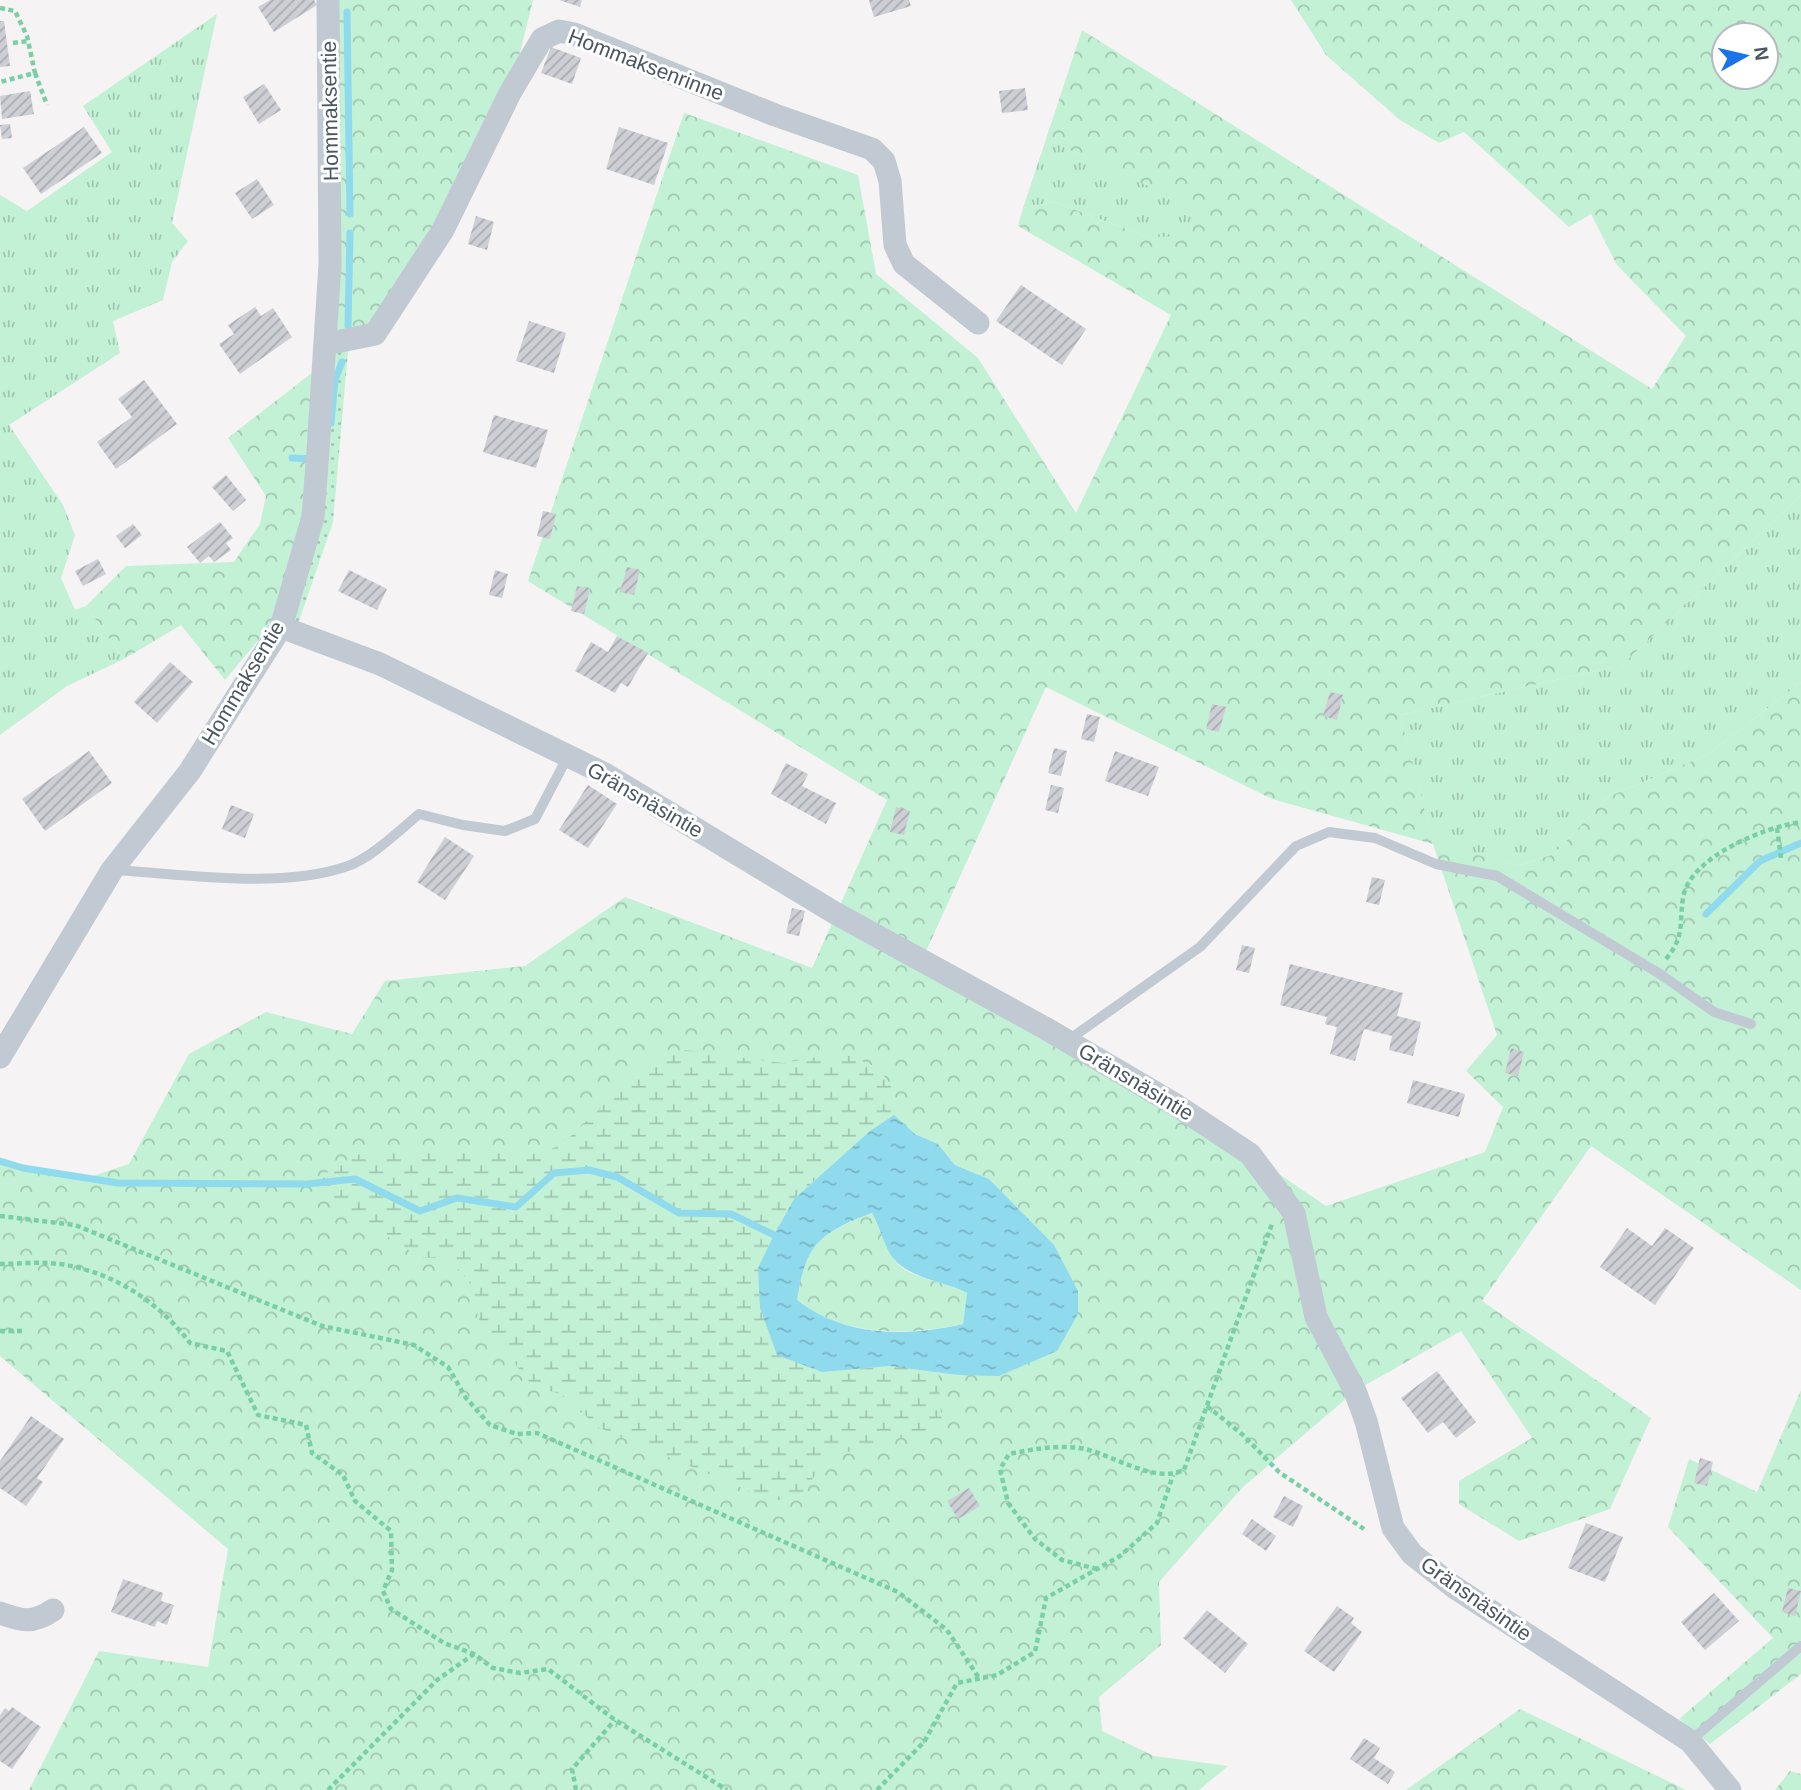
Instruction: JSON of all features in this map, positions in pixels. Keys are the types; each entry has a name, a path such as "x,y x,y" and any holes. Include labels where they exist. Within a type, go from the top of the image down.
{"street":[{"name":"Hommaksentie","path":"0,1057 112,870 190,771 281,627 313,517 326,344 331,229 328,0"},
{"name":"Hommaksenrinne","path":"326,344 375,334 443,230 510,93 542,39 559,31 574,34 775,115 872,149 884,161 887,171 895,245 904,264 978,323"},
{"name":"Gränsnäsintie","path":"281,627 380,663 605,774 835,913 1067,1041 1176,1105 1250,1154 1294,1213 1316,1317 1355,1391 1366,1421 1393,1528 1405,1545 1454,1587 1690,1741 1730,1790"},
{"path":"0,1613 24,1622 39,1619 53,1610"}],"lane":[{"path":"112,870 272,879 346,867 389,840 419,814 463,825 505,831 535,819 568,756"},
{"path":"1067,1041 1200,947 1296,846 1329,832 1374,838 1436,864 1497,876 1656,972 1714,1012 1751,1024"},
{"path":"1690,1741 1801,1646"}],"path":[{"path":"0,8 15,11 28,41 35,73 47,105"},
{"path":"13,43 28,41"},
{"path":"0,82 35,73"},
{"path":"1656,972 1672,951 1683,930 1683,896 1705,864 1728,848 1777,828 1801,822"},
{"path":"1777,828 1782,858"},
{"path":"1097,1569 1062,1560 1035,1539 1008,1503 1000,1469 1009,1454 1043,1447 1083,1449 1157,1473 1173,1475 1184,1470 1282,1197"},
{"path":"0,1216 75,1225 321,1326 414,1345 448,1367 467,1398 491,1426 517,1434 537,1433 898,1592 947,1630 979,1678"},
{"path":"0,1264 49,1263 91,1271 144,1296 177,1326 190,1343 227,1351 258,1415 306,1425 312,1453 343,1475 355,1501 391,1531 393,1562 383,1591 391,1609 443,1643 474,1654 493,1668 520,1673 548,1669 615,1720 727,1790"},
{"path":"0,1331 24,1331"},
{"path":"1207,1406 1243,1435 1279,1472 1364,1529"},
{"path":"877,1790 924,1742 957,1683 997,1675 1034,1652 1046,1598 1120,1556 1157,1523 1173,1475"},
{"path":"328,1790 436,1680 474,1654"},
{"path":"576,1790 572,1769 615,1720"}],"green space":[{"path":"328,0 533,0 510,93 375,334 326,344"},
{"path":"1291,0 1801,0 1801,495 1622,665 1400,715 1433,843 1518,866 1554,854 1608,797 1709,754 1801,682 1801,1290 1591,1146 1482,1301 1651,1418 1610,1509 1519,1541 1459,1504 1459,1481 1532,1438 1461,1331 1355,1391 1243,1487 1159,1582 1161,1645 1099,1697 1102,1731 1154,1756 1228,1766 1199,1790 29,1790 99,1651 208,1667 228,1549 0,1356 0,1161 23,1168 87,1178 129,1164 189,1054 266,1012 352,1034 385,981 525,966 625,897 812,968 887,800 528,581 684,113 858,175 876,274 978,358 1076,513 1171,315 1018,226 1023,208 1054,202 1148,237 1192,236 1190,205 1046,139 1082,30 1652,389 1686,336 1617,265 1591,214 1569,227 1464,132 1439,143 1400,120 1326,55","holes":["1046,687 1272,799 1433,844 1497,1035 1466,1071 1503,1107 1485,1152 1326,1206 1250,1154 922,960","894,1116 915,1134 938,1144 955,1165 989,1179 1013,1206 959,1375 938,1371 760,1308 769,1251 784,1216 826,1167"]},
{"path":"217,14 172,223 188,241 172,262 163,300 113,321 120,353 9,425 63,505 75,535 61,578 75,610 86,606 124,659 67,686 0,735 0,195 27,211 112,152 83,106"},
{"path":"1046,139 1191,205 1192,237 1148,237 1054,202 1023,208"},
{"path":"349,340 333,522 297,627 281,627 313,517 326,344"},
{"path":"313,372 306,508 276,619 225,680 181,625 124,659 86,606 126,566 234,562 260,524 266,496 228,438"},
{"path":"1801,495 1801,682 1709,754 1608,797 1554,854 1518,866 1433,844 1400,715 1622,665"},
{"path":"686,1050 783,1063 842,1053 879,1068 894,1091 894,1115 870,1131 794,1199 758,1268 822,1372 889,1366 938,1371 942,1426 826,1458 801,1497 783,1501 761,1496 595,1426 570,1398 531,1384 478,1318 473,1287 450,1259 419,1257 307,1184 365,1151 544,1154 572,1135 645,1066 663,1053"},
{"path":"872,1213 899,1265 910,1273 967,1293 963,1324 920,1331 855,1327 834,1321 796,1300 805,1265 818,1243 839,1228"},
{"path":"1801,1390 1801,1674 1710,1744 1679,1719 1773,1638 1668,1527 1689,1459 1757,1492"},
{"path":"1520,1709 1686,1790 1406,1790"},
{"path":"1790,1771 1801,1774 1801,1790 1775,1790"}],"water":[{"path":"894,1115 915,1134 938,1144 955,1165 989,1179 1054,1245 1078,1291 1078,1314 1057,1351 999,1376 959,1375 889,1366 822,1372 777,1355 760,1308 758,1268 794,1199 870,1131","holes":["872,1213 890,1253 900,1265 908,1271 967,1293 963,1324 920,1331 877,1331 835,1321 797,1300 805,1265 818,1243 840,1227"]}],"building":[{"path":"270,0 314,0 317,5 274,32 258,7"},
{"path":"559,0 582,0 580,7"},
{"path":"869,0 909,0 911,6 874,17"},
{"path":"0,21 4,21 10,66 0,67"},
{"path":"551,47 581,58 572,84 541,73"},
{"path":"264,84 281,110 259,124 243,97"},
{"path":"1025,88 1028,110 1002,113 999,91"},
{"path":"30,91 34,114 2,119 0,96"},
{"path":"10,124 12,138 2,139 0,125"},
{"path":"84,127 102,153 41,194 23,168"},
{"path":"619,127 668,143 654,185 606,169"},
{"path":"257,179 274,205 252,219 235,193"},
{"path":"476,216 494,222 487,250 468,244"},
{"path":"1021,285 1086,329 1062,365 996,321"},
{"path":"255,307 261,316 273,308 292,337 240,374 219,344 234,334 228,325"},
{"path":"529,321 566,333 554,373 516,361"},
{"path":"144,380 177,424 116,469 97,442 132,417 118,399"},
{"path":"494,415 548,430 536,468 483,452"},
{"path":"226,475 246,500 233,511 212,487"},
{"path":"543,511 556,514 550,539 537,536"},
{"path":"220,522 233,538 226,543 231,550 214,562 209,556 200,563 187,547"},
{"path":"133,524 142,535 125,548 116,536"},
{"path":"98,559 106,574 83,586 75,571"},
{"path":"627,567 640,570 634,595 620,592"},
{"path":"349,570 387,589 377,610 338,591"},
{"path":"495,570 508,574 502,598 489,595"},
{"path":"577,586 590,589 584,614 571,611"},
{"path":"617,636 648,653 628,687 621,683 615,693 575,671 591,642 608,652"},
{"path":"170,662 193,682 157,723 134,702"},
{"path":"1330,692 1343,695 1337,720 1323,716"},
{"path":"1212,704 1226,707 1219,732 1206,729"},
{"path":"1087,714 1100,717 1094,742 1081,739"},
{"path":"1054,748 1067,751 1061,776 1048,773"},
{"path":"89,751 112,783 45,831 22,799"},
{"path":"1115,751 1159,767 1148,796 1105,781"},
{"path":"786,763 808,774 802,786 836,803 826,824 771,794"},
{"path":"588,785 617,804 588,848 559,830"},
{"path":"1051,785 1064,788 1058,813 1045,810"},
{"path":"231,805 254,814 245,838 222,829"},
{"path":"896,807 910,811 904,835 890,832"},
{"path":"445,837 474,856 445,900 417,882"},
{"path":"1372,877 1385,880 1379,905 1366,902"},
{"path":"792,908 805,911 799,936 786,933"},
{"path":"1242,945 1255,948 1249,973 1236,970"},
{"path":"1290,964 1403,993 1397,1016 1421,1022 1413,1056 1389,1050 1392,1036 1364,1029 1355,1061 1330,1054 1337,1027 1325,1024 1327,1017 1280,1005"},
{"path":"1511,1048 1524,1052 1518,1076 1505,1073"},
{"path":"1413,1080 1465,1094 1459,1117 1407,1103"},
{"path":"1627,1228 1652,1246 1665,1228 1694,1248 1655,1305 1600,1267"},
{"path":"1437,1371 1476,1422 1456,1438 1443,1422 1428,1433 1401,1398"},
{"path":"31,1416 64,1439 37,1478 43,1482 26,1506 0,1488 0,1461"},
{"path":"1700,1458 1713,1462 1707,1486 1694,1483"},
{"path":"969,1488 980,1506 958,1519 947,1501"},
{"path":"1284,1496 1303,1506 1293,1527 1273,1517"},
{"path":"1252,1519 1276,1536 1266,1551 1242,1534"},
{"path":"1586,1523 1623,1537 1605,1582 1568,1568"},
{"path":"123,1579 163,1593 161,1601 174,1605 167,1625 157,1621 155,1627 111,1612"},
{"path":"1788,1588 1801,1591 1795,1616 1782,1612"},
{"path":"1714,1593 1739,1621 1705,1650 1681,1622"},
{"path":"1337,1606 1354,1618 1351,1623 1362,1632 1334,1672 1304,1651"},
{"path":"1207,1610 1248,1644 1225,1673 1183,1638"},
{"path":"12,1707 41,1727 12,1769 0,1761 0,1715 5,1708 9,1711"},
{"path":"1364,1738 1380,1748 1374,1758 1395,1772 1388,1784 1350,1759"}],"waterway":[{"path":"347,12 350,214"},
{"path":"348,326 350,233"},
{"path":"331,423 335,380 342,362"},
{"path":"292,458 315,459"},
{"path":"1706,914 1760,861 1801,843"},
{"path":"0,1161 23,1168 118,1183 307,1184 355,1179 420,1211 457,1198 516,1207 554,1173 589,1170 617,1177 679,1213 731,1214 774,1235"}]}
